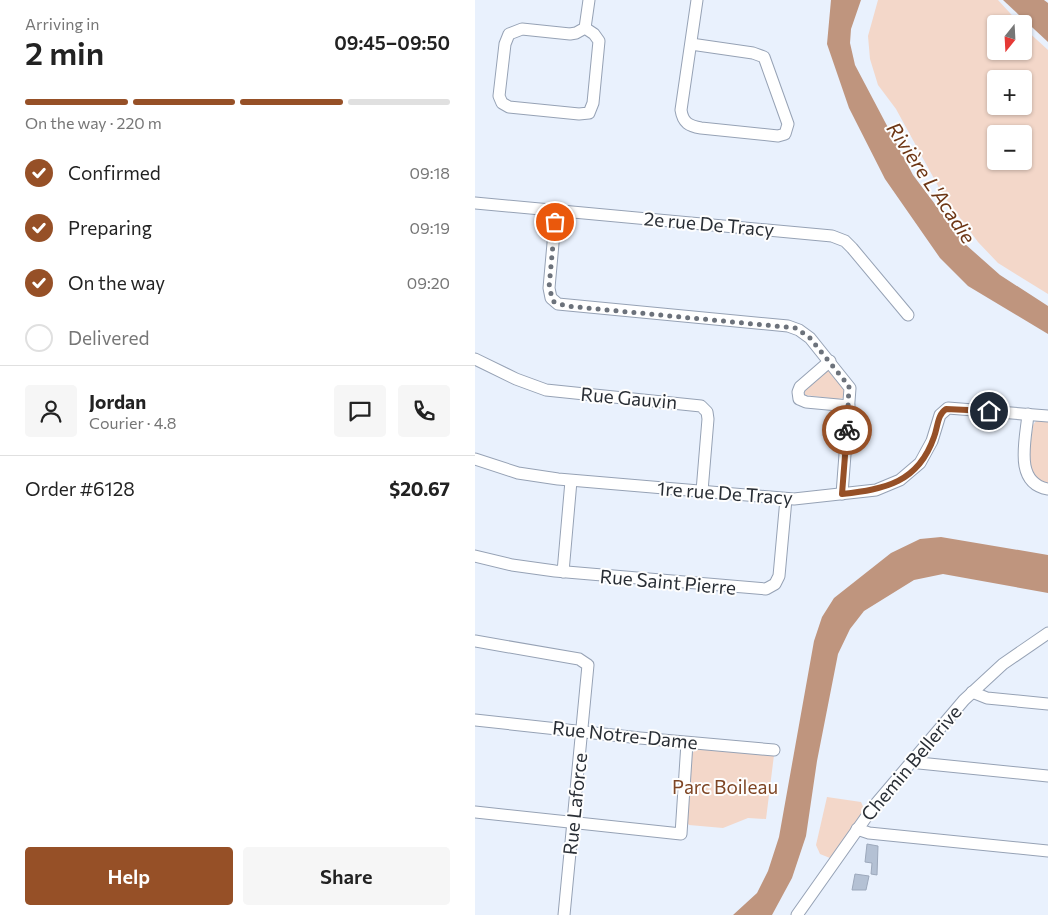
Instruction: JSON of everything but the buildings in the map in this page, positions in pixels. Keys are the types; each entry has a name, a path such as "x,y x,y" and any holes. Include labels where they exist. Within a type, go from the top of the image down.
{"street":[{"path":"585,28 589,0"},
{"path":"691,44 753,53 764,58 788,124 785,134 776,136 701,128 691,126 685,122 681,110 697,0"},
{"path":"585,28 594,34 599,41 593,103 589,113 579,114 509,107 502,104 499,96 505,44 509,34 521,29 574,34 585,28"},
{"name":"2e rue De Tracy","path":"475,203 832,236 845,241 852,248 908,315"},
{"path":"556,210 549,288 550,296 556,303 571,307 792,326 806,334 849,386 842,494"},
{"name":"Rue Gauvin","path":"475,359 516,379 546,390 701,406 707,412 708,418 702,491"},
{"path":"830,361 801,387 798,392 799,399 810,403 849,406"},
{"name":"1re rue De Tracy","path":"475,459 518,474 571,481 802,499 881,489 905,477 919,463 928,450 939,418 944,410 951,408 1028,414"},
{"path":"1048,416 1028,414 1024,461 1026,472 1035,484 1048,489"},
{"path":"563,572 571,481"},
{"name":"Rue Saint Pierre","path":"475,556 512,565 563,572 766,589 775,584 779,576 786,499"},
{"name":"Chemin Bellerive","path":"797,915 857,829 972,692 1009,659 1048,633"},
{"name":"Rue Laforce","path":"475,641 579,658 587,663 564,915"},
{"path":"972,692 987,698 1048,704"},
{"name":"Rue Notre-Dame","path":"475,720 687,743 774,750"},
{"path":"475,812 681,834 687,743"},
{"path":"913,760 919,763 1048,776"},
{"path":"857,829 869,833 1048,851"}],"green space":[{"path":"878,0 998,0 1012,15 987,15 987,60 1033,60 1033,36 1048,50 1048,294 998,263 978,242 943,195 896,109 878,85 870,59 868,36"},
{"path":"827,371 830,371 845,390 843,398 805,395 805,389"},
{"path":"1036,421 1048,421 1048,484 1034,474 1031,467 1030,451 1033,425"},
{"name":"Parc Boileau","path":"696,748 774,755 766,819 748,818 723,828 689,825 687,822 692,754"},
{"path":"827,797 861,802 865,811 830,858 820,854 816,845"}],"shaded area":[{"path":"831,0 861,0 851,29 850,43 855,65 913,175 965,244 1000,275 1048,306 1048,334 968,286 940,258 885,179 849,108 827,44"},
{"path":"1003,0 1044,0 1048,3 1048,42 1033,28 1033,15 1019,15"},
{"path":"941,537 1048,555 1048,593 943,574 914,580 864,611 850,629 838,654 817,761 806,836 792,878 772,915 733,915 757,893 768,871 779,837 814,641 822,617 834,598 891,553 920,539"}],"way so far":[{"path":"555,222 549,288 550,296 554,302 566,306 796,328 810,338 849,386 847,430"}],"route":[{"path":"847,430 842,494 881,489 905,477 926,454 940,415 946,409 989,411"}],"water label":[{"name":"Rivière L'Acadie","path":"931,183"}]}
